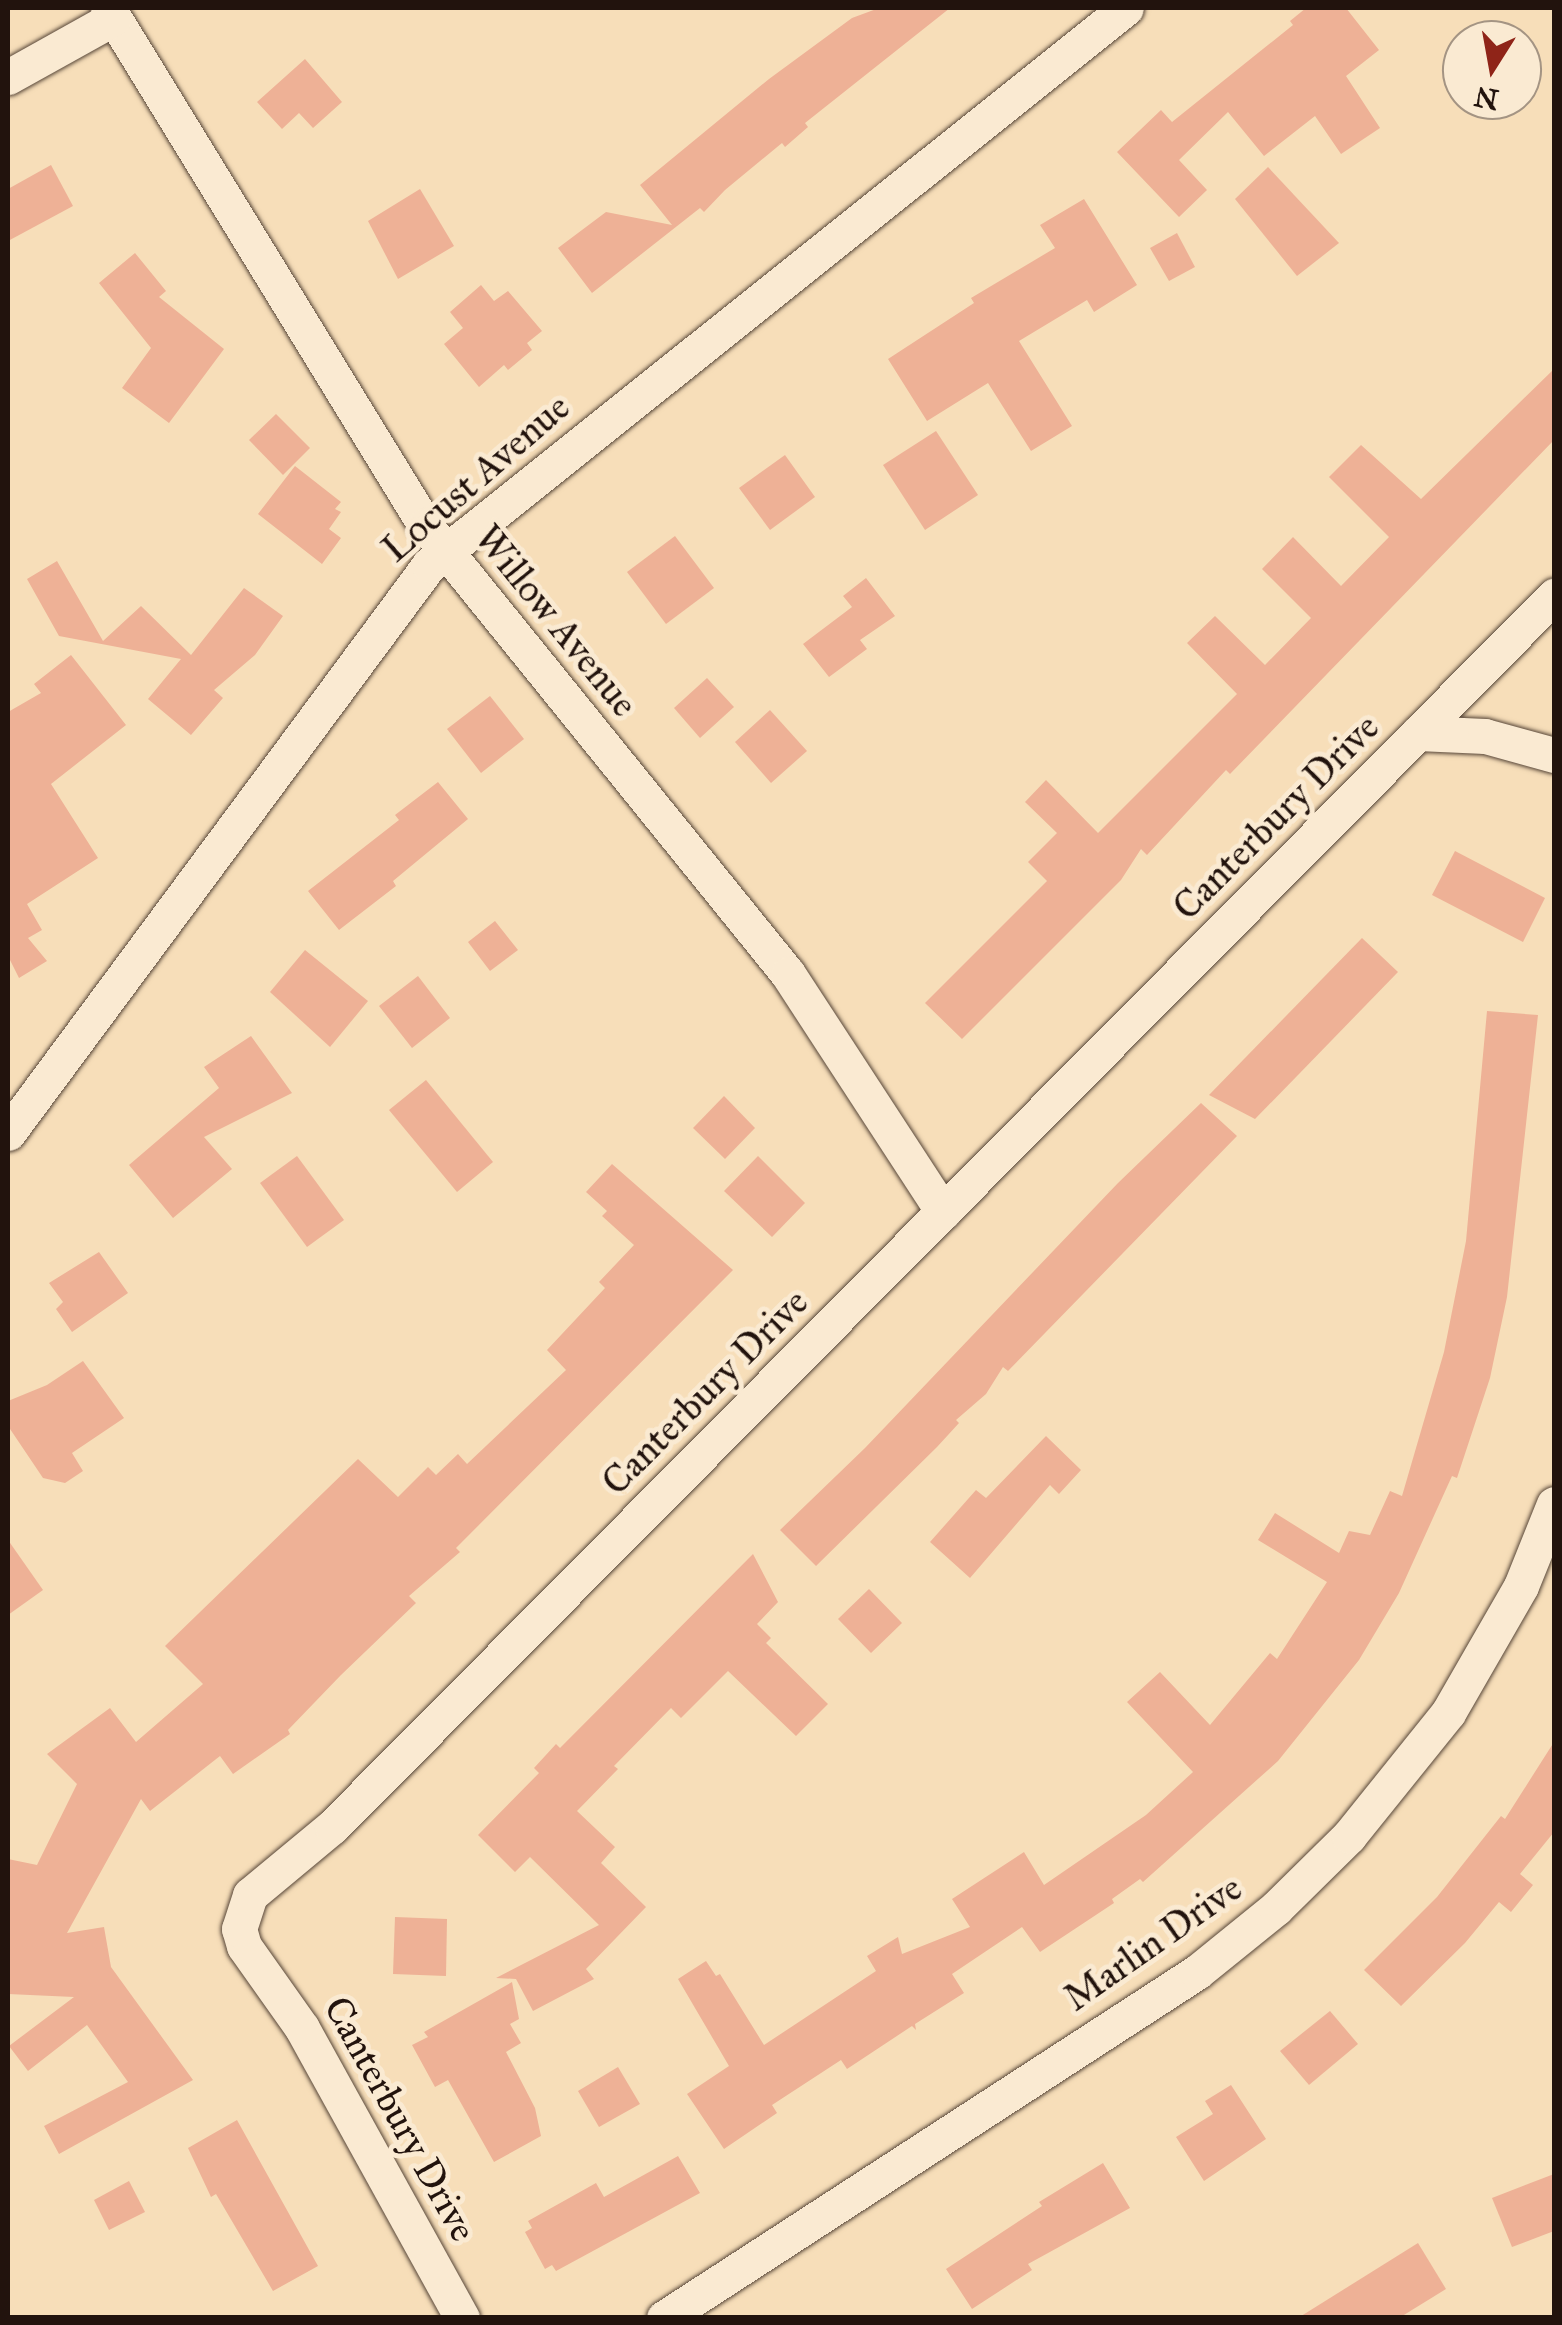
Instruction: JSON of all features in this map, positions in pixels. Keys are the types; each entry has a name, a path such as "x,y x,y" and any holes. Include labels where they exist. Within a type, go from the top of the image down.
{"street":[{"name":"Locust Avenue","path":"8,1133 402,596 444,552 1126,8"},
{"name":"Willow Avenue","path":"111,13 444,552 788,974 943,1212"},
{"path":"8,77 111,13"},
{"name":"Canterbury Drive","path":"462,2318 302,2028 244,1946 239,1929 250,1896 332,1827 1554,596"},
{"path":"1418,733 1485,736 1554,755"},
{"name":"Marlin Drive","path":"664,2318 1196,1972 1276,1908 1348,1836 1448,1713 1521,1586 1554,1504"}],"building":[{"path":"879,8 950,8 805,123 808,127 785,147 782,143 704,212 700,208 592,293 558,248 606,212 672,225 640,185 769,79 852,18"},
{"path":"1306,8 1346,8 1379,50 1346,76 1380,128 1341,154 1315,116 1264,156 1228,112 1179,160 1207,190 1179,217 1117,152 1161,110 1172,122 1293,25 1290,21"},
{"path":"305,59 342,102 313,128 299,113 282,129 257,102"},
{"path":"51,165 73,206 8,241 8,189"},
{"path":"1268,167 1339,243 1297,276 1235,199"},
{"path":"420,189 454,246 398,279 368,221"},
{"path":"1084,199 1137,285 1094,312 1087,300 1019,341 1072,426 1031,451 988,383 927,421 888,359 974,303 971,298 1055,248 1040,225"},
{"path":"1177,233 1195,267 1169,281 1150,248"},
{"path":"135,253 166,291 159,297 224,349 169,423 122,388 151,348 99,283"},
{"path":"481,285 494,301 508,291 542,331 527,343 532,350 508,370 504,365 479,387 444,344 463,328 450,312"},
{"path":"1554,369 1554,440 1230,774 1226,770 1147,855 1141,849 1121,880 962,1039 925,1003 1047,881 1028,862 1057,833 1025,802 1046,780 1098,833 1237,694 1187,643 1215,616 1265,665 1311,618 1262,569 1293,537 1341,586 1389,537 1329,477 1361,445 1421,499"},
{"path":"276,414 310,448 283,475 249,440"},
{"path":"936,431 978,495 925,530 883,465"},
{"path":"785,455 815,497 770,530 739,488"},
{"path":"295,466 341,502 335,509 341,512 329,529 341,538 322,564 258,514"},
{"path":"675,536 714,588 666,624 627,572"},
{"path":"57,561 103,641 141,606 191,655 244,588 283,616 255,655 214,690 223,698 191,735 148,699 181,659 59,636 27,579"},
{"path":"866,578 895,616 860,640 867,649 829,677 803,644 852,607 843,596"},
{"path":"71,655 126,725 51,784 98,858 27,904 42,930 28,938 47,961 19,978 8,956 8,712 41,693 34,684"},
{"path":"707,678 734,707 700,738 674,708"},
{"path":"490,696 524,739 481,773 447,729"},
{"path":"770,710 807,751 771,783 735,742"},
{"path":"438,782 468,819 393,881 396,886 339,930 308,891 399,820 395,815"},
{"path":"1455,851 1545,898 1523,942 1432,895"},
{"path":"495,921 518,950 490,971 468,942"},
{"path":"1362,938 1398,972 1298,1075 1255,1119 1209,1095"},
{"path":"305,950 368,1001 330,1047 270,992"},
{"path":"418,976 450,1018 412,1048 379,1006"},
{"path":"1487,1011 1538,1015 1507,1297 1490,1378 1457,1478 1452,1476 1399,1593 1359,1660 1278,1761 1143,1882 1140,1879 1112,1899 1114,1903 1040,1952 1022,1927 952,1974 964,1993 915,2024 916,2030 912,2026 847,2069 841,2060 772,2105 777,2113 724,2149 687,2094 729,2066 678,1979 706,1961 716,1976 720,1974 764,2045 876,1971 867,1956 898,1937 902,1954 970,1927 952,1899 1024,1852 1044,1885 1146,1815 1193,1772 1127,1702 1160,1672 1210,1725 1270,1653 1277,1659 1327,1582 1258,1540 1275,1513 1339,1553 1349,1531 1370,1535 1390,1491 1402,1496 1444,1352 1466,1241"},
{"path":"251,1036 292,1093 204,1137 232,1169 173,1218 129,1165 219,1088 204,1067"},
{"path":"426,1080 493,1162 457,1192 389,1110"},
{"path":"724,1096 755,1128 725,1159 693,1128"},
{"path":"1201,1103 1237,1136 1008,1371 1003,1367 986,1394 956,1420 959,1423 937,1447 816,1566 780,1530"},
{"path":"297,1156 344,1220 307,1247 260,1183"},
{"path":"758,1156 805,1203 772,1237 724,1191"},
{"path":"612,1164 733,1270 456,1548 460,1552 409,1596 416,1603 288,1730 290,1734 233,1774 220,1756 150,1811 141,1799 67,1933 104,1927 111,1967 193,2080 59,2154 44,2126 128,2082 87,2025 28,2071 9,2046 74,1997 8,1994 8,1859 37,1865 77,1784 47,1754 110,1708 136,1742 203,1684 165,1646 358,1459 398,1497 428,1467 436,1475 458,1454 467,1464 566,1370 547,1350 605,1288 599,1282 634,1245 602,1216 607,1211 586,1192"},
{"path":"99,1252 128,1293 72,1332 56,1309 63,1302 49,1283"},
{"path":"83,1361 124,1418 72,1453 83,1471 65,1483 43,1478 8,1426 8,1401 47,1385"},
{"path":"1046,1436 1081,1470 1059,1494 1050,1485 970,1578 930,1542 976,1490 986,1498"},
{"path":"8,1540 43,1590 8,1615"},
{"path":"753,1554 778,1602 757,1624 771,1638 766,1643 828,1704 796,1736 728,1671 681,1718 671,1708 614,1766 618,1769 577,1811 615,1847 601,1863 646,1907 586,1969 594,1979 533,2011 516,1979 496,1978 599,1925 530,1857 515,1872 478,1835 539,1773 534,1768 556,1744 560,1748"},
{"path":"869,1589 902,1623 871,1653 838,1619"},
{"path":"1554,1742 1554,1832 1520,1874 1533,1885 1511,1912 1499,1902 1465,1943 1401,2006 1364,1970 1437,1897 1501,1816 1505,1819"},
{"path":"395,1917 447,1919 446,1976 393,1974"},
{"path":"512,1982 519,2019 510,2024 521,2043 506,2052 535,2108 541,2136 494,2162 448,2080 435,2087 412,2045 428,2037 424,2032"},
{"path":"1330,2011 1358,2044 1309,2085 1280,2051"},
{"path":"618,2067 640,2104 599,2127 578,2091"},
{"path":"1231,2085 1266,2139 1204,2181 1176,2137 1213,2114 1205,2101"},
{"path":"237,2120 318,2266 273,2291 216,2194 211,2197 188,2148"},
{"path":"678,2156 700,2193 556,2271 552,2265 545,2269 525,2232 532,2228 528,2221 596,2183 604,2197"},
{"path":"1103,2163 1130,2208 1028,2264 1032,2270 972,2309 946,2269 1042,2206 1039,2202"},
{"path":"1554,2174 1554,2231 1512,2247 1492,2198"},
{"path":"129,2181 145,2212 109,2230 94,2200"},
{"path":"1418,2243 1446,2289 1399,2318 1298,2318"}]}
